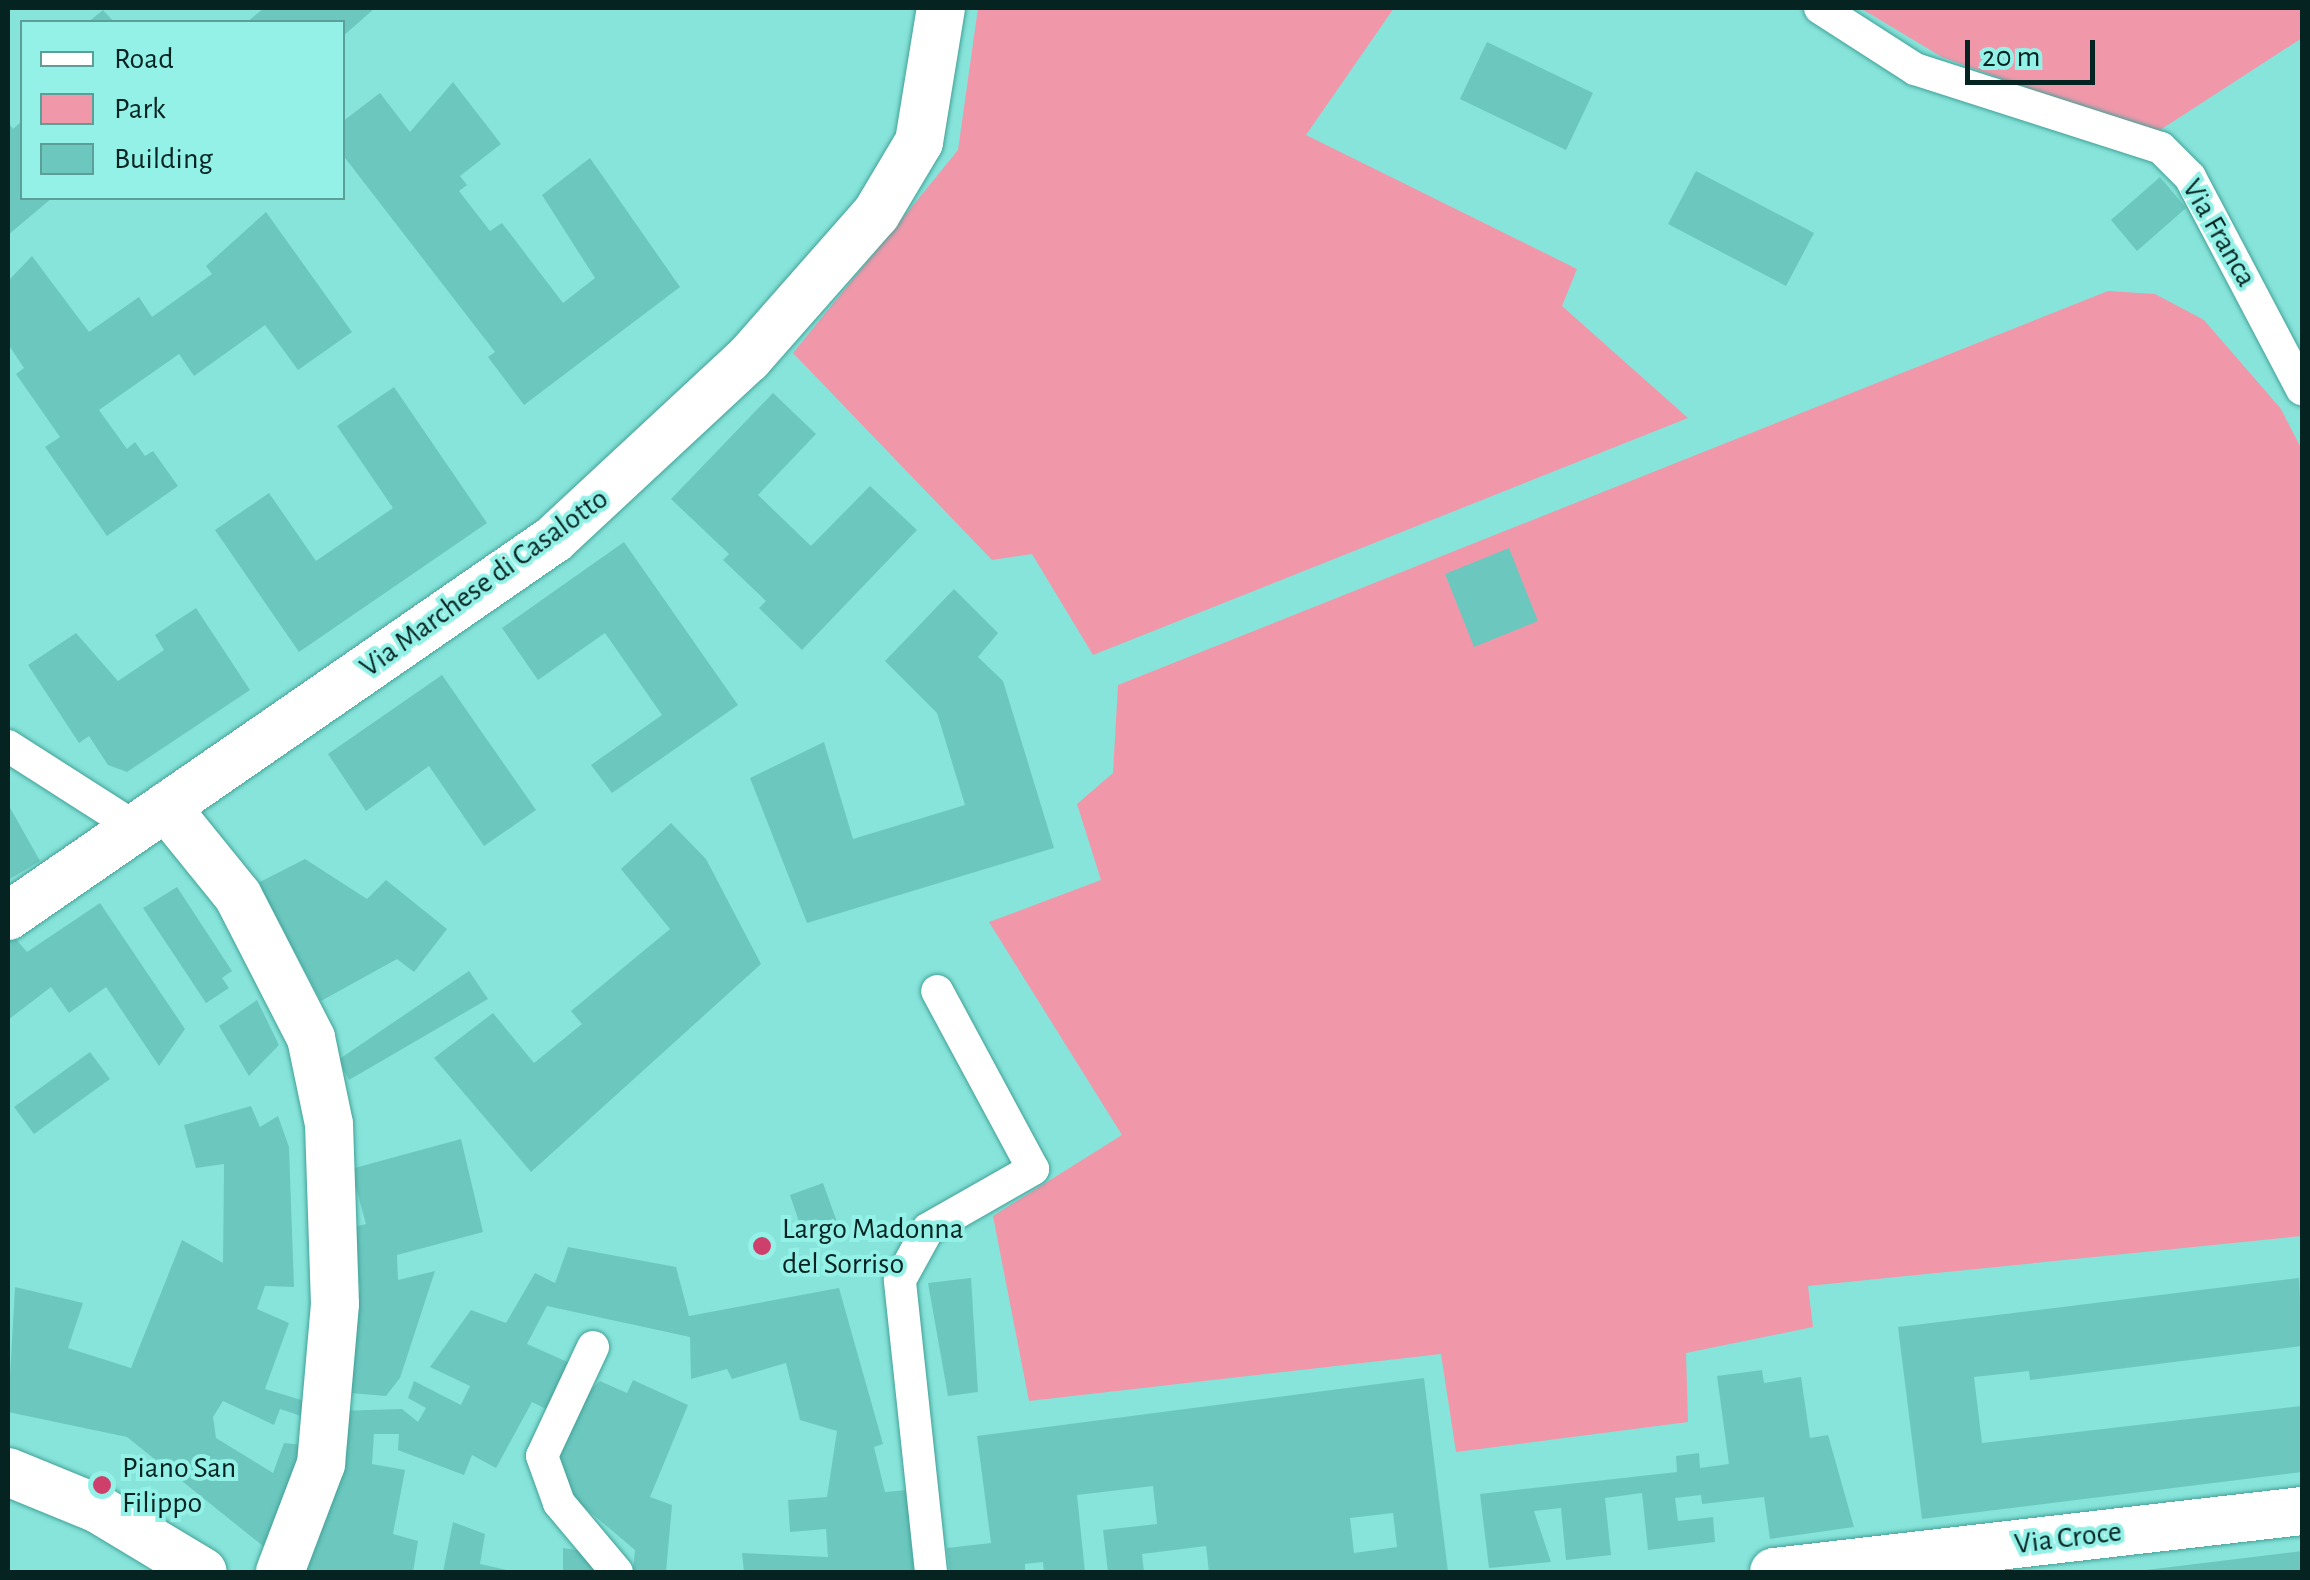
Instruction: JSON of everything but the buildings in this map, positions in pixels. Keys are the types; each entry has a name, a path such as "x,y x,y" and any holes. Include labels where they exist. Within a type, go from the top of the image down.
{"street":[{"name":"Via Marchese di Casalotto","path":"8,916 554,539 748,359 876,214 919,142 941,8"},
{"name":"Via Franca","path":"1820,8 1916,69 2161,148 2190,176 2302,389"},
{"path":"8,746 151,818 238,896 311,1038 329,1124 336,1304 320,1464 282,1567"},
{"path":"931,1572 900,1280 928,1229 1033,1169 937,991"},
{"path":"593,1346 542,1456 559,1504 617,1572"},
{"path":"8,1472 98,1509 203,1572"},
{"name":"Via Croce","path":"1774,1572 2302,1511"}],"green space":[{"path":"978,8 1394,8 1306,135 1577,269 1562,306 1688,418 1093,655 1032,554 992,560 793,353 958,150"},
{"path":"1860,8 2302,8 2302,38 2154,134 1942,57"},
{"path":"2108,291 2155,294 2204,320 2281,409 2302,450 2302,1236 1808,1286 1813,1327 1686,1353 1688,1422 1456,1452 1441,1354 1029,1401 993,1216 1122,1135 989,922 1101,880 1077,804 1113,773 1118,685"}],"place":[{"name":"Largo Madonna del Sorriso","path":"762,1246"},
{"name":"Piano San Filippo","path":"102,1485"}]}
